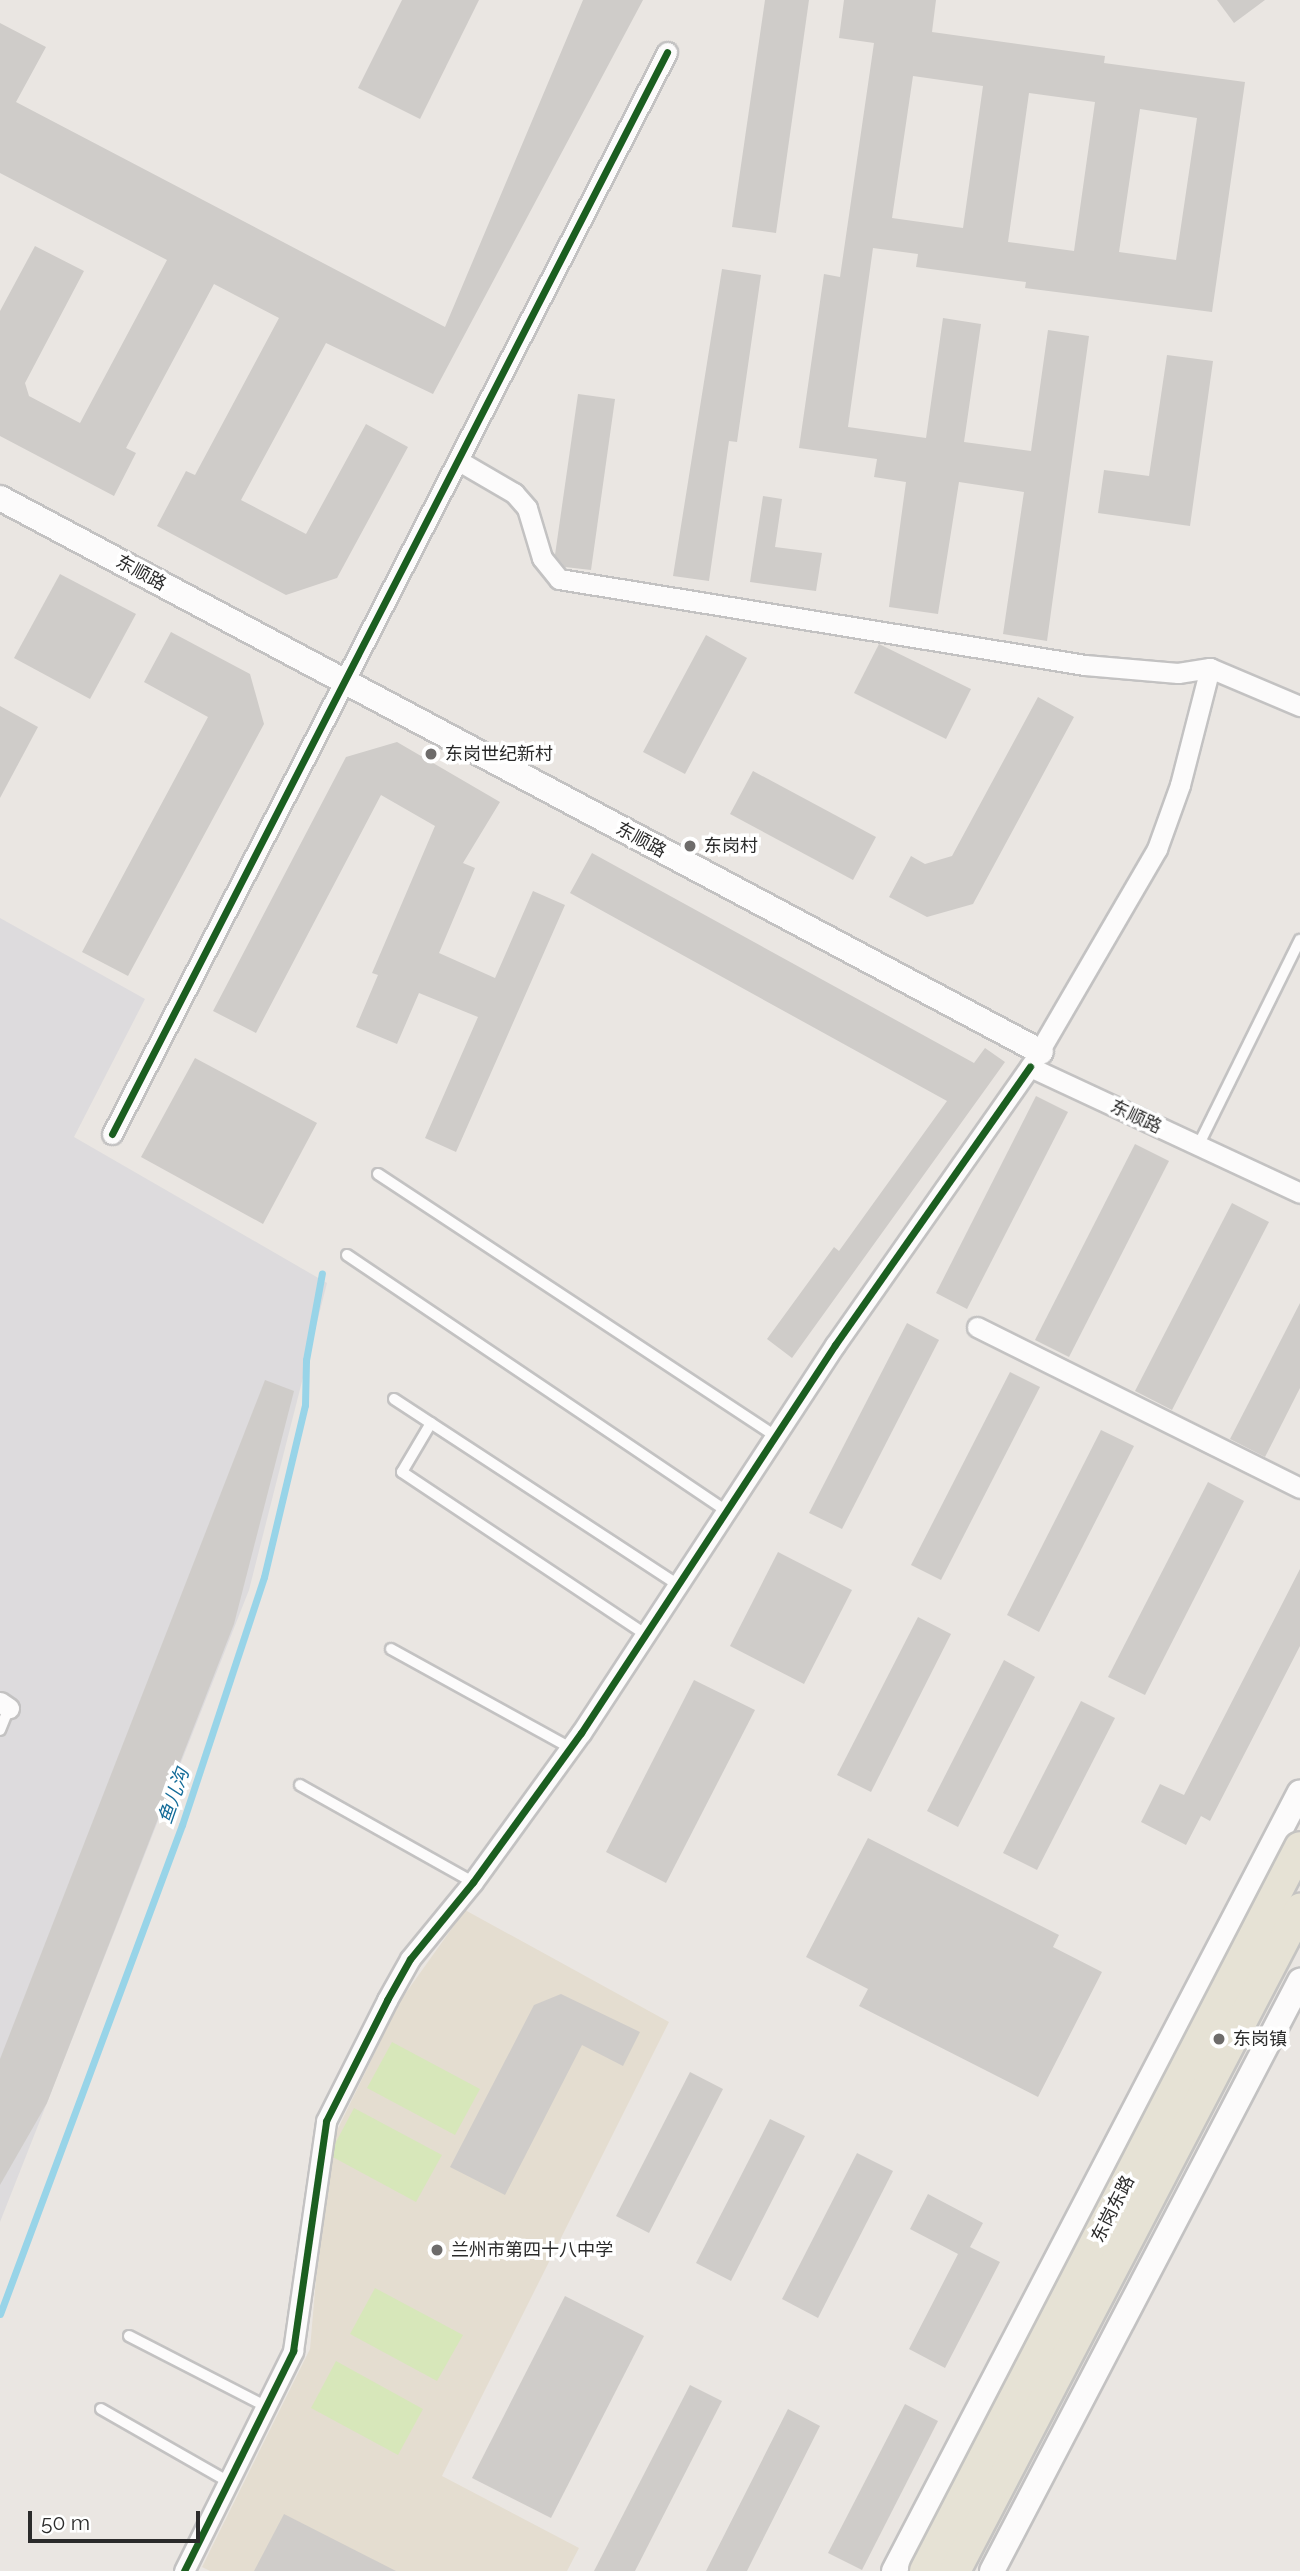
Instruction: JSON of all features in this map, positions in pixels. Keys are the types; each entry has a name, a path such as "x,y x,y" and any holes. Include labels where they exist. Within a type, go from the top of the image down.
{"main road":[{"name":"东岗东路","path":"925,2571 1300,1847"},
{"name":"东岗东路","path":"955,2571 1300,1909"}],"street":[{"path":"112,1134 347,682 667,52"},
{"path":"459,461 514,492 527,508 542,558 559,579 1085,666 1178,673 1210,668 1300,706"},
{"name":"东顺路","path":"0,498 347,682 1035,1060 1198,1146 1300,1193"},
{"path":"184,2571 268,2408 293,2351 326,2121 411,1959 473,1882 570,1748 680,1586 776,1436 1035,1060 1157,849 1180,785 1210,668"},
{"path":"977,1327 1300,1488"},
{"path":"894,2571 1300,1792"},
{"path":"992,2571 1300,1981"},
{"path":"1182,2019 1258,2061"}],"lane":[{"path":"1198,1146 1300,940"},
{"path":"378,1174 776,1436"},
{"path":"347,1255 728,1511"},
{"path":"394,1399 680,1586"},
{"path":"430,1423 402,1472 645,1634"},
{"path":"391,1649 570,1748"},
{"path":"0,1730 5,1705"},
{"path":"300,1785 473,1882"},
{"path":"129,2336 268,2408"},
{"path":"101,2409 229,2483"}],"shaded area":[{"path":"0,918 145,999 74,1137 327,1283 249,1590 0,2222"},
{"name":"兰州市第四十八中学","path":"465,1910 669,2022 442,2476 579,2548 567,2571 210,2571 202,2567 310,2349 327,2151 400,2001"}],"green space":[{"path":"392,2042 480,2089 455,2135 367,2088"},
{"path":"354,2108 442,2155 416,2202 329,2155"},
{"path":"375,2288 463,2335 437,2381 350,2334"},
{"path":"336,2361 423,2409 398,2455 311,2408"}],"building":[{"path":"402,0 479,0 420,119 358,88"},
{"path":"583,0 643,0 433,394 326,343 241,500 306,534 366,424 408,447 337,578 286,595 157,526 186,471 195,475 279,318 214,284 126,448 136,453 114,496 0,436 0,311 35,246 84,271 25,383 29,396 80,423 167,260 0,173 0,23 46,47 16,102 445,327"},
{"path":"765,0 809,0 776,233 732,227"},
{"path":"844,0 936,0 932,32 1105,56 1104,63 1245,82 1212,312 1025,288 1026,282 916,267 918,254 873,248 848,427 926,438 943,318 981,324 964,442 1031,451 1048,330 1089,336 1047,641 1003,634 1024,492 959,482 938,614 889,607 906,482 874,477 877,459 799,448 824,274 840,277 874,43 839,38","holes":["913,76 983,86 963,228 892,218","1029,93 1095,102 1074,251 1008,242","1140,109 1197,118 1176,260 1119,252"]},
{"path":"1217,0 1265,0 1234,23"},
{"path":"722,269 761,275 737,442 729,441 709,581 673,576"},
{"path":"1167,355 1213,361 1190,526 1098,513 1104,470 1149,476"},
{"path":"578,394 615,399 591,570 565,567 555,555"},
{"path":"763,496 782,499 775,547 822,553 816,591 750,582"},
{"path":"60,574 136,614 90,699 14,658"},
{"path":"171,632 250,674 264,724 128,976 82,952 208,717 144,682"},
{"path":"706,635 747,658 685,774 643,752"},
{"path":"879,644 971,689 946,739 854,693"},
{"path":"1038,697 1074,717 973,904 927,917 889,897 911,856 925,864 952,856"},
{"path":"0,706 38,727 0,798"},
{"path":"397,742 500,802 463,863 475,868 439,953 495,978 533,891 565,905 456,1152 425,1138 478,1017 419,993 397,1044 356,1027 378,975 372,973 435,826 381,795 256,1033 213,1011 346,757"},
{"path":"753,771 876,837 853,880 730,814"},
{"path":"592,853 974,1063 985,1048 1005,1062 792,1358 767,1339 834,1247 839,1251 947,1101 570,893"},
{"path":"195,1058 317,1123 263,1224 141,1157"},
{"path":"1036,1096 1068,1112 967,1309 936,1293"},
{"path":"1135,1144 1169,1161 1069,1357 1035,1340"},
{"path":"1232,1203 1269,1222 1172,1410 1135,1391"},
{"path":"1300,1303 1300,1388 1265,1457 1230,1439"},
{"path":"907,1323 939,1340 842,1529 809,1513"},
{"path":"1010,1372 1040,1387 941,1580 911,1565"},
{"path":"265,1380 294,1391 234,1624 47,2103 0,2185 0,2059"},
{"path":"1101,1430 1134,1446 1039,1632 1007,1615"},
{"path":"1208,1482 1244,1501 1145,1695 1108,1677"},
{"path":"778,1552 852,1590 804,1684 730,1646"},
{"path":"1300,1569 1300,1646 1210,1821 1201,1816 1186,1845 1141,1822 1160,1784 1184,1795"},
{"path":"918,1617 951,1634 871,1792 837,1775"},
{"path":"1004,1660 1035,1677 958,1827 927,1811"},
{"path":"694,1680 755,1710 666,1883 606,1852"},
{"path":"1081,1701 1115,1718 1037,1870 1003,1853"},
{"path":"868,1838 1059,1935 1053,1947 1102,1972 1038,2097 859,2006 868,1989 806,1957"},
{"path":"561,1994 640,2032 623,2066 582,2045 505,2195 450,2167 534,2005"},
{"path":"690,2072 723,2089 649,2233 616,2216"},
{"path":"770,2119 805,2136 731,2281 696,2263"},
{"path":"857,2153 893,2171 818,2318 782,2299"},
{"path":"928,2194 983,2223 970,2247 1000,2262 945,2368 909,2349 958,2254 910,2229"},
{"path":"565,2296 644,2336 551,2518 472,2478"},
{"path":"690,2385 722,2401 635,2571 594,2571"},
{"path":"905,2404 938,2421 862,2570 828,2553"},
{"path":"788,2409 820,2426 747,2571 706,2571"},
{"path":"284,2514 396,2571 254,2571"}],"waterway":[{"name":"鱼儿沟","path":"0,2314 182,1825 264,1577 305,1405 306,1360 322,1273"}],"cycle path":[{"path":"112,1134 667,52"},
{"path":"184,2571 293,2351 326,2121 410,1959 473,1882 581,1733 835,1345 1030,1067"}],"place":[{"name":"东岗世纪新村","path":"431,754"},
{"name":"东岗村","path":"690,846"},
{"name":"东岗镇","path":"1219,2039"},
{"name":"兰州市第四十八中学","path":"437,2250"}]}
